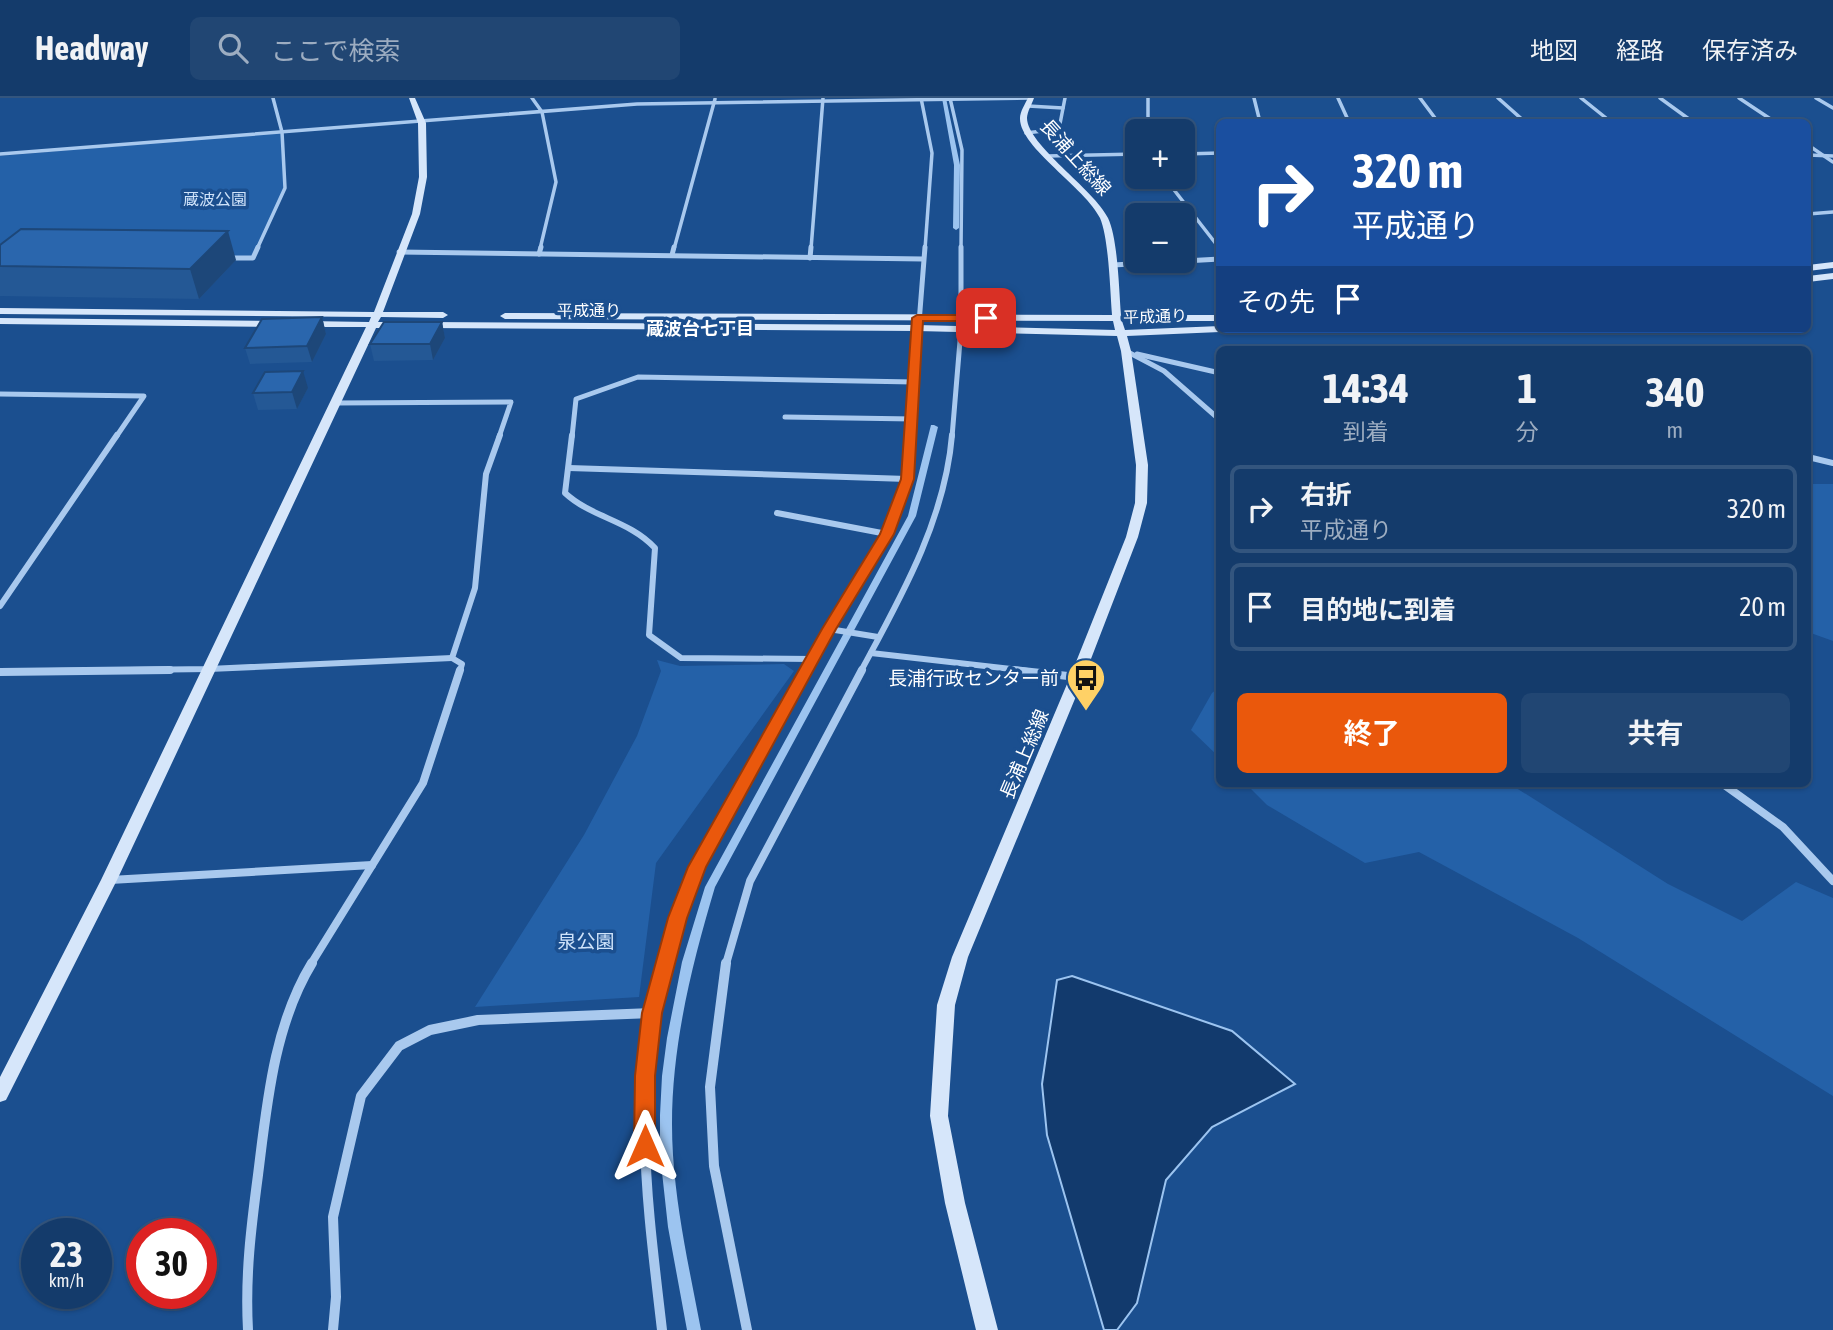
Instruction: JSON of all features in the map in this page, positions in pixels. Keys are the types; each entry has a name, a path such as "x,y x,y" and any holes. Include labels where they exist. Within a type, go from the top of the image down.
{"street":[{"path":"213,258 253,258 285,188 282,132 273,98"},
{"path":"1,1091 109,880 375,320 415,214 423,177 422,122 412,98"},
{"path":"532,98 542,112 556,182 539,254"},
{"path":"662,1330 644,1169 645,1076 652,1013 677,918 697,867 829,629 887,534 907,479 932,153 921,98"},
{"path":"0,154 422,122 636,101 951,98 1030,101 1063,108"},
{"path":"747,1330 714,1166 711,1101 717,1018 729,947 750,881 871,653 924,545 941,500 950,458 960,323 962,150 951,98"},
{"path":"1026,133 1059,129 1065,98"},
{"path":"1148,98 1148,119"},
{"path":"1254,98 1259,119"},
{"path":"1338,98 1348,119"},
{"path":"1420,98 1436,119"},
{"path":"1498,98 1522,119"},
{"path":"1581,98 1607,119"},
{"path":"1660,98 1689,119"},
{"path":"1739,98 1770,119"},
{"path":"1816,98 1833,108"},
{"path":"672,256 715,99"},
{"path":"810,258 823,99"},
{"name":"長浦上総線","path":"987,1330 939,1116 946,1005 960,957 1077,677 1132,537 1141,503 1142,465 1105,220 1095,204 1026,133 1022,126 1030,101"},
{"path":"1811,147 1833,162"},
{"path":"1195,153 1216,153"},
{"path":"1047,156 1125,154"},
{"path":"1811,155 1833,156"},
{"path":"1173,189 1216,244"},
{"path":"1811,209 1816,213"},
{"path":"1811,214 1833,212"},
{"path":"400,252 923,259"},
{"path":"1113,265 1216,259"},
{"path":"1811,268 1833,265"},
{"path":"1811,279 1833,276"},
{"name":"平成通り","path":"0,311 375,320"},
{"name":"平成通り","path":"960,323 1119,326 1216,318"},
{"name":"平成通り","path":"0,321 960,323 1216,329"},
{"path":"1126,351 1216,372"},
{"path":"1126,351 1164,371 1216,416"},
{"path":"812,659 681,658 649,635 655,548 644,533 626,522 570,499 565,493 576,400 638,377 914,382"},
{"path":"0,394 144,396 0,607"},
{"path":"335,403 511,402 486,474 475,588 452,658"},
{"path":"785,417 913,419"},
{"path":"1811,458 1833,463"},
{"path":"569,468 907,479"},
{"path":"777,513 887,534"},
{"path":"829,629 878,638"},
{"path":"871,653 1077,677"},
{"path":"0,672 209,669 452,658 462,664 423,783 296,987 269,1084 245,1280 248,1330"},
{"path":"1727,787 1783,827 1833,881"},
{"path":"109,880 372,865"},
{"path":"333,1330 336,1297 333,1217 361,1097 399,1046 430,1030 478,1020 652,1013"}],"green space":[{"name":"蔵波公園","path":"282,132 285,188 253,258 0,256 0,156"},
{"path":"1811,484 1833,484 1833,641 1811,633"},
{"name":"泉公園","path":"657,660 680,666 784,664 794,671 656,863 639,997 475,1007 584,835 637,736 661,671"},
{"path":"1216,690 1216,754 1191,730"},
{"path":"1249,787 1515,787 1668,884 1742,921 1796,882 1833,898 1833,1096 1578,938 1419,852 1365,863 1267,805"}],"shaded area":[{"path":"1072,976 1232,1031 1295,1084 1212,1127 1166,1180 1137,1303 1117,1330 1104,1330 1047,1135 1042,1084 1057,980"}],"building":[{"path":"21,229 228,231 190,269 0,266 0,245"},
{"path":"322,317 307,346 245,348 262,319"},
{"path":"384,322 442,322 430,344 370,344"},
{"path":"303,371 292,392 253,393 265,372"}],"waterway":[{"path":"944,98 957,165 956,228"},
{"path":"694,1330 670,1193 666,1115 673,1038 688,962 710,887 912,516 934,427"}],"place":[{"name":"長浦行政センター前","path":"1086,712"}],"district":[{"name":"蔵波台七丁目","path":"700,328"}],"route":[{"path":"645,1146 645,1076 652,1013 677,918 697,867 829,629 887,534 907,479 913,419 917,318 986,318"}]}
